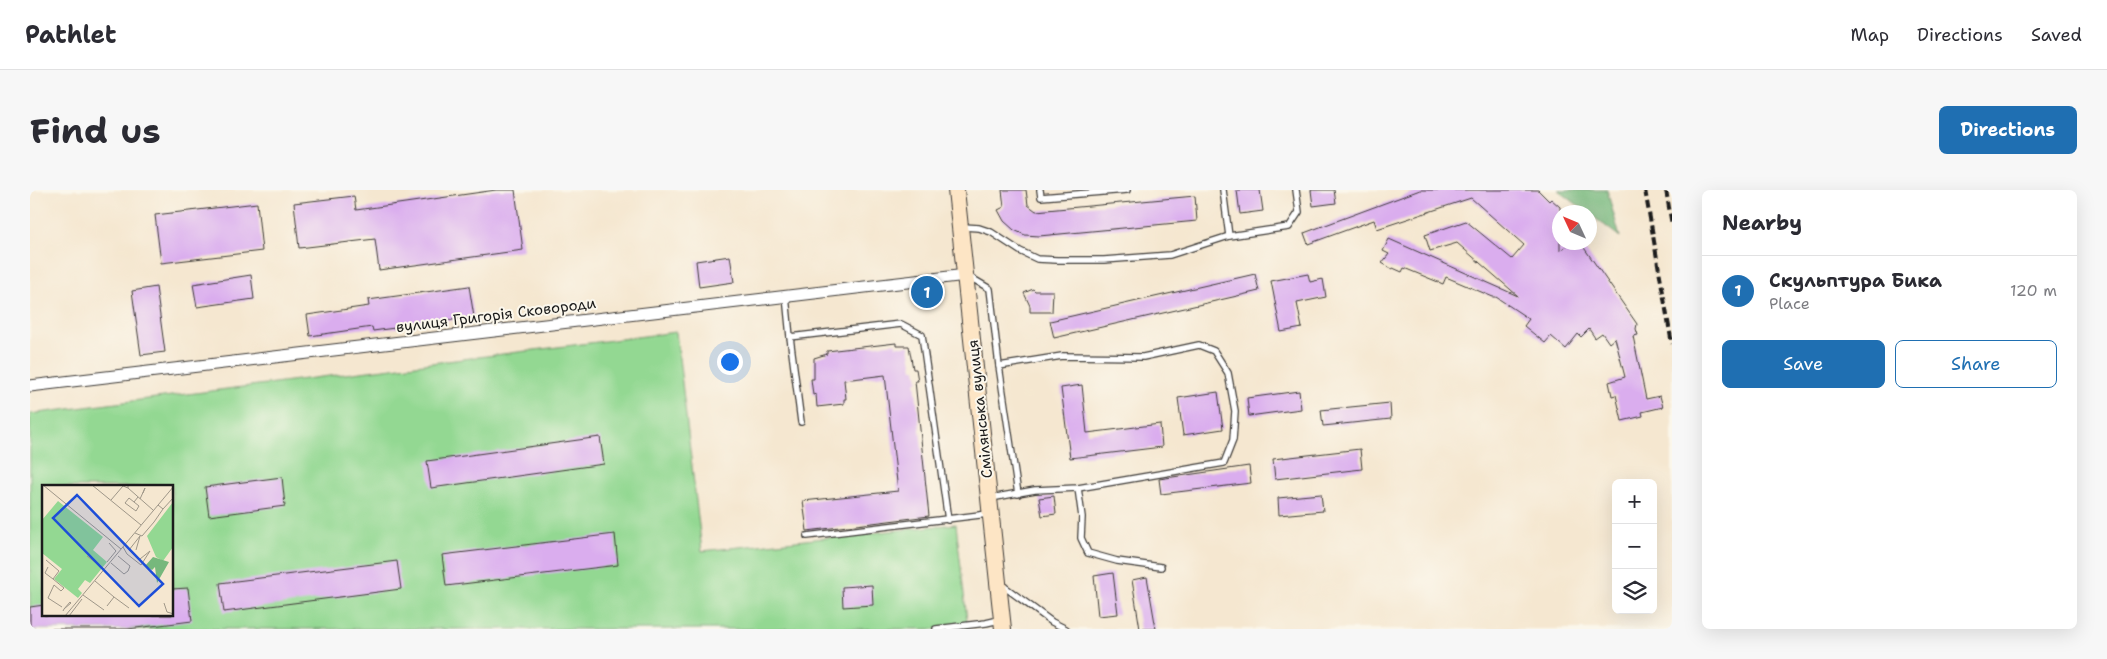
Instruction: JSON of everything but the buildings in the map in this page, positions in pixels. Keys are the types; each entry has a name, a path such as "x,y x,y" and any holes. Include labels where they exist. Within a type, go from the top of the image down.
{"main road":[{"name":"Смілянська вулиця","path":"956,190 1002,624"}],"street":[{"name":"вулиця Григорія Сковороди","path":"30,386 966,275"}],"lane":[{"path":"1040,190 1041,197 1127,190"},
{"path":"1223,190 1228,236"},
{"path":"960,227 979,228 991,232 1020,251 1037,259 1104,260 1170,254 1228,236 1288,227 1299,212 1296,190"},
{"path":"966,275 990,289 999,366 1018,494"},
{"path":"786,296 801,422"},
{"path":"790,337 901,324 922,335 948,520"},
{"path":"807,536 948,520 1018,494 1035,490 1078,488 1224,463 1233,440 1235,411 1228,373 1214,351 1199,345 1143,357 1062,356 999,366"},
{"path":"1078,488 1082,517 1081,538 1088,553 1117,561 1161,567"},
{"path":"998,583 1052,622 1066,629"},
{"path":"936,629 986,623 1002,624"}],"green space":[{"path":"1558,190 1607,190 1620,237 1597,220 1597,205 1578,205"},
{"path":"676,332 702,551 956,524 968,629 30,629 30,414"}],"railway":[{"path":"1645,190 1672,344"},
{"path":"1666,190 1672,225"}],"place":[{"name":"Cкульптура Бика","path":"927,292"}]}
